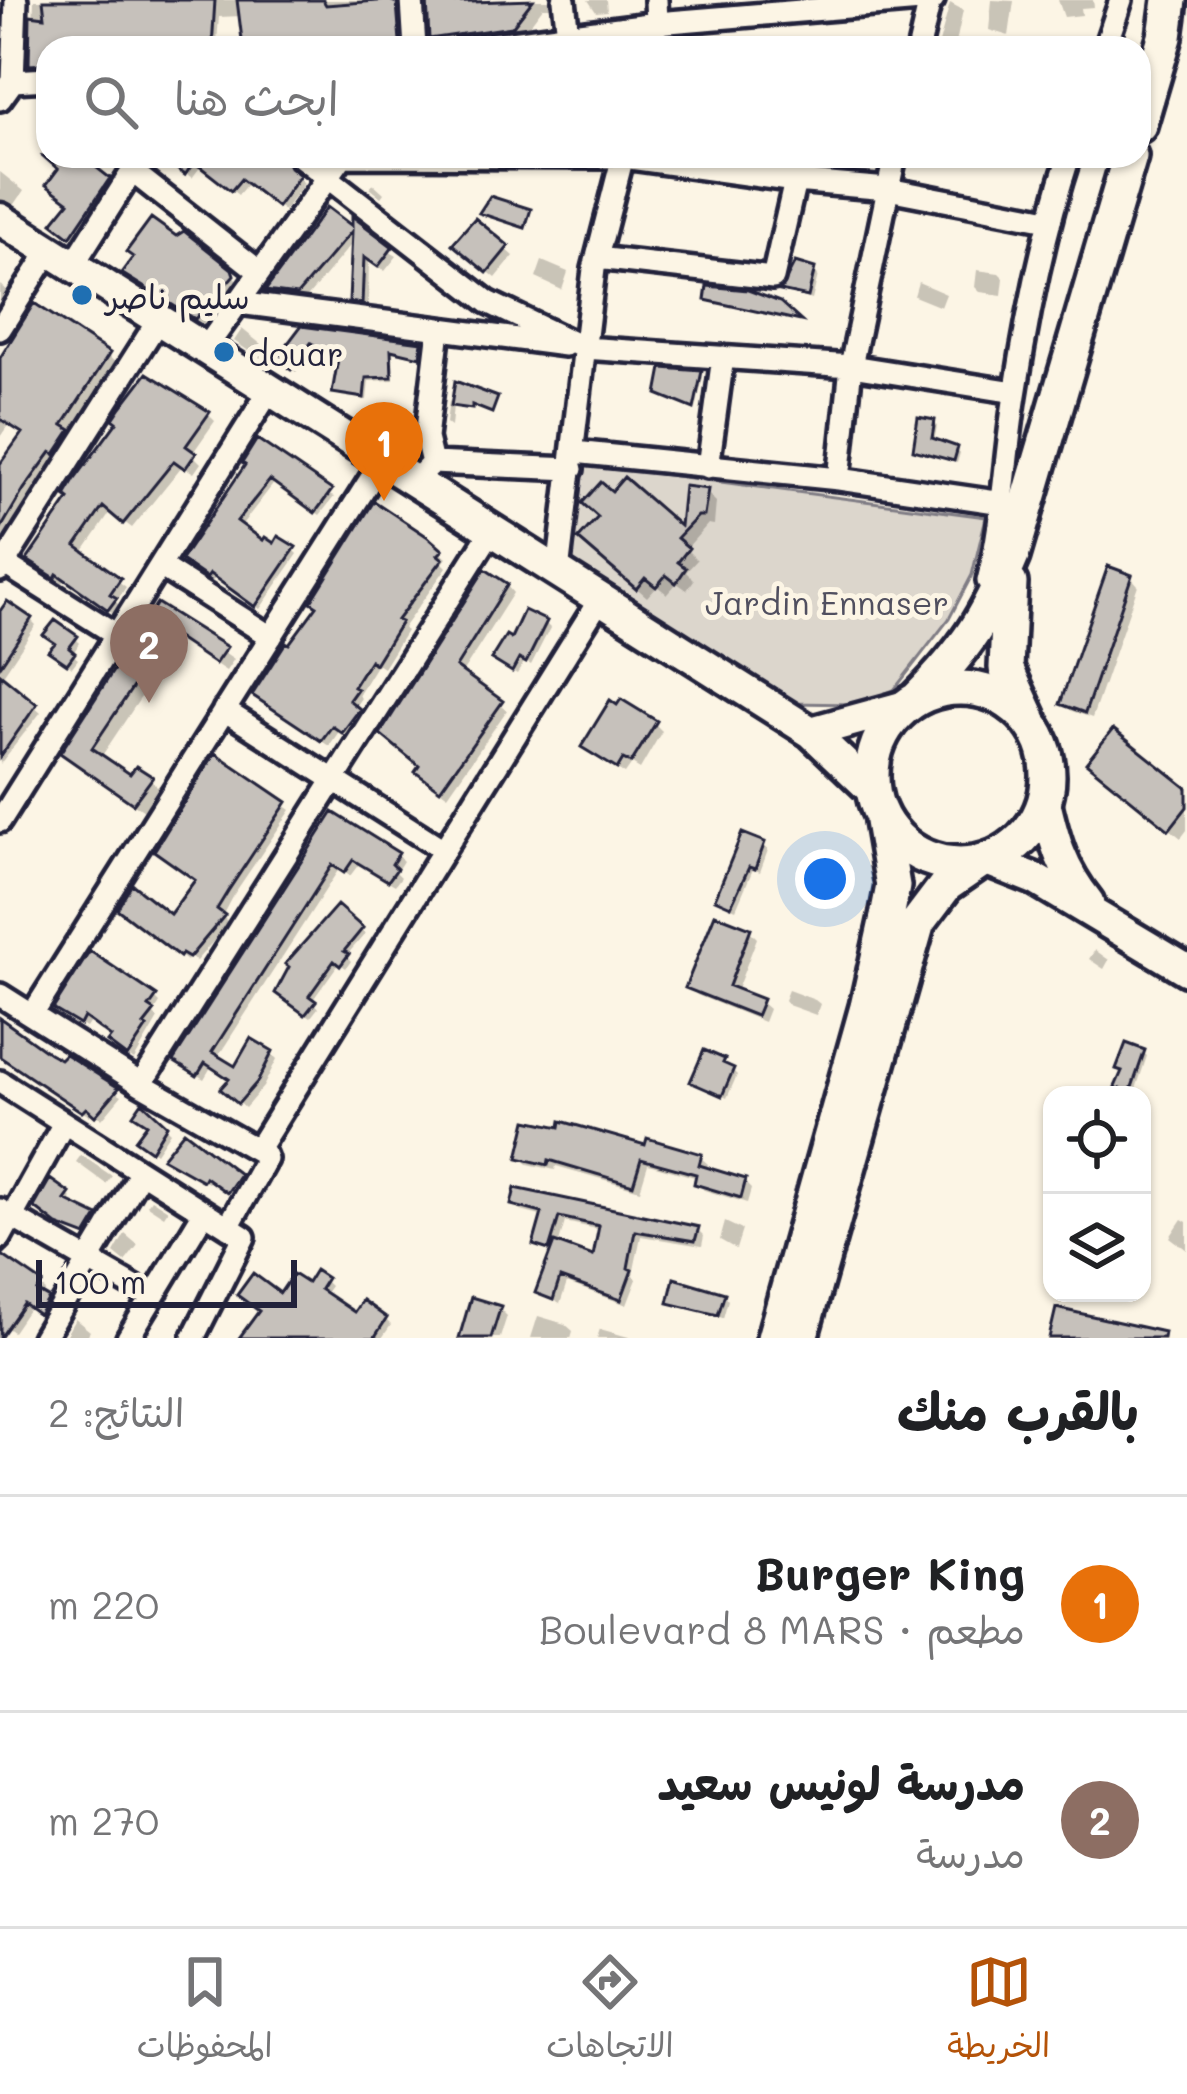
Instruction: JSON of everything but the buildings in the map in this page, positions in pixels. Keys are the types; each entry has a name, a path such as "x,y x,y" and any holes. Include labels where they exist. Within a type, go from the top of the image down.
{"main road":[{"path":"1151,84 1170,0"},
{"path":"775,1338 867,1007 887,917 892,886 872,767 878,744 889,723 958,657 988,615 1012,556 1126,168"},
{"path":"0,219 382,461 423,472 492,530 811,732 877,802 897,837 921,855 949,864 982,861 1035,879 1187,970"},
{"path":"800,1338 918,922 946,885 1012,848 1033,828 1045,802 1049,775 1045,749 1006,668 1012,556"},
{"path":"811,732 942,689 968,688 1015,706 1033,724"},
{"path":"1045,802 1056,852 1068,878 1104,920"}],"street":[{"path":"16,0 7,90 36,82"},
{"path":"412,0 414,36"},
{"path":"564,0 568,35"},
{"path":"654,36 656,0"},
{"path":"560,36 931,0 922,36"},
{"path":"1110,36 1121,0"},
{"path":"0,329 134,168"},
{"path":"142,168 260,272"},
{"path":"315,168 488,302 584,348"},
{"path":"206,349 334,168"},
{"path":"558,572 597,258 620,168"},
{"path":"702,168 888,189 1048,220"},
{"path":"839,479 851,366 892,168"},
{"path":"912,702 964,631 988,580 1003,502 1015,392 1048,220 1065,168"},
{"path":"597,258 773,278 795,181"},
{"path":"238,303 584,348 851,366 1015,392"},
{"path":"117,634 1,565 159,320"},
{"path":"439,329 423,472 573,460 839,479 1003,502"},
{"path":"708,467 722,357"},
{"path":"0,821 270,390"},
{"path":"32,1015 382,461"},
{"path":"141,1084 492,530"},
{"path":"160,566 271,637"},
{"path":"258,1149 600,599"},
{"path":"224,710 442,848"},
{"path":"0,995 141,1084 258,1149 266,1160 227,1227"},
{"path":"0,1082 244,1237 193,1338"},
{"path":"0,1238 6,1214 64,1123"},
{"path":"43,1338 142,1172"},
{"path":"128,1338 204,1212"},
{"path":"6,1214 152,1297"}],"green space":[{"name":"Jardin Ennaser","path":"585,464 986,517 972,575 949,619 894,690 857,704 790,703 570,567"}],"place":[{"name":"سليم ناصر","path":"82,295"},
{"name":"douar","path":"224,352"},
{"name":"Burger King","path":"384,501"},
{"name":"مدرسة لونيس سعيد","path":"149,703"}]}
